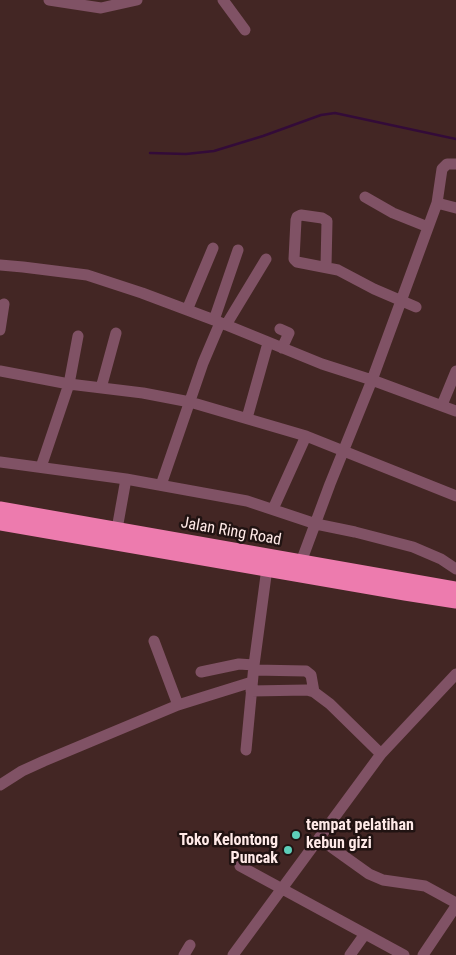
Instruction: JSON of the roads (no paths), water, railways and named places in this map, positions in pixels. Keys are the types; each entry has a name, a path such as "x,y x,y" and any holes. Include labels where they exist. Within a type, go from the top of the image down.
{"highway":[{"name":"Jalan Ring Road","path":"0,509 28,521 405,594 456,601"},
{"name":"Jalan Ring Road","path":"0,523 28,521 117,530 303,557 456,589"}],"street":[{"path":"49,0 101,8 137,0"},
{"path":"223,0 245,30"},
{"path":"303,557 343,450 372,380 437,203 444,166 456,164"},
{"path":"366,197 393,213 428,227"},
{"path":"437,203 456,208"},
{"path":"326,266 327,221 322,218 301,215 298,217 294,259 297,262 326,266 338,270 373,289 416,307"},
{"path":"187,310 213,248"},
{"path":"161,485 220,323 238,250"},
{"path":"220,323 266,259"},
{"path":"0,265 86,275 142,293 322,364 456,411"},
{"path":"0,330 4,304"},
{"path":"280,329 289,333 282,348"},
{"path":"101,388 116,333"},
{"path":"41,467 69,384 78,336"},
{"path":"247,418 268,343"},
{"path":"0,371 69,384 190,402 306,436 456,496"},
{"path":"442,405 456,371"},
{"path":"273,509 306,436"},
{"path":"0,462 126,479 229,497 273,509 314,528 396,542 441,558 456,569"},
{"path":"117,530 126,479"},
{"path":"246,750 267,568"},
{"path":"154,641 178,704"},
{"path":"201,672 239,664 253,677 314,692 330,704 382,754"},
{"path":"0,785 22,771 44,761 178,704 253,677 306,671 311,675 314,692"},
{"path":"233,955 382,754 454,682"},
{"path":"320,840 369,874 383,880 425,886 456,904 423,955"},
{"path":"240,866 404,955"},
{"path":"350,955 365,934"}],"waterway":[{"path":"150,153 186,154 214,151 321,115 335,113 456,139"}],"place":[{"name":"tempat pelatihan kebun gizi","path":"296,835"},
{"name":"Toko Kelontong Puncak","path":"288,850"}]}
